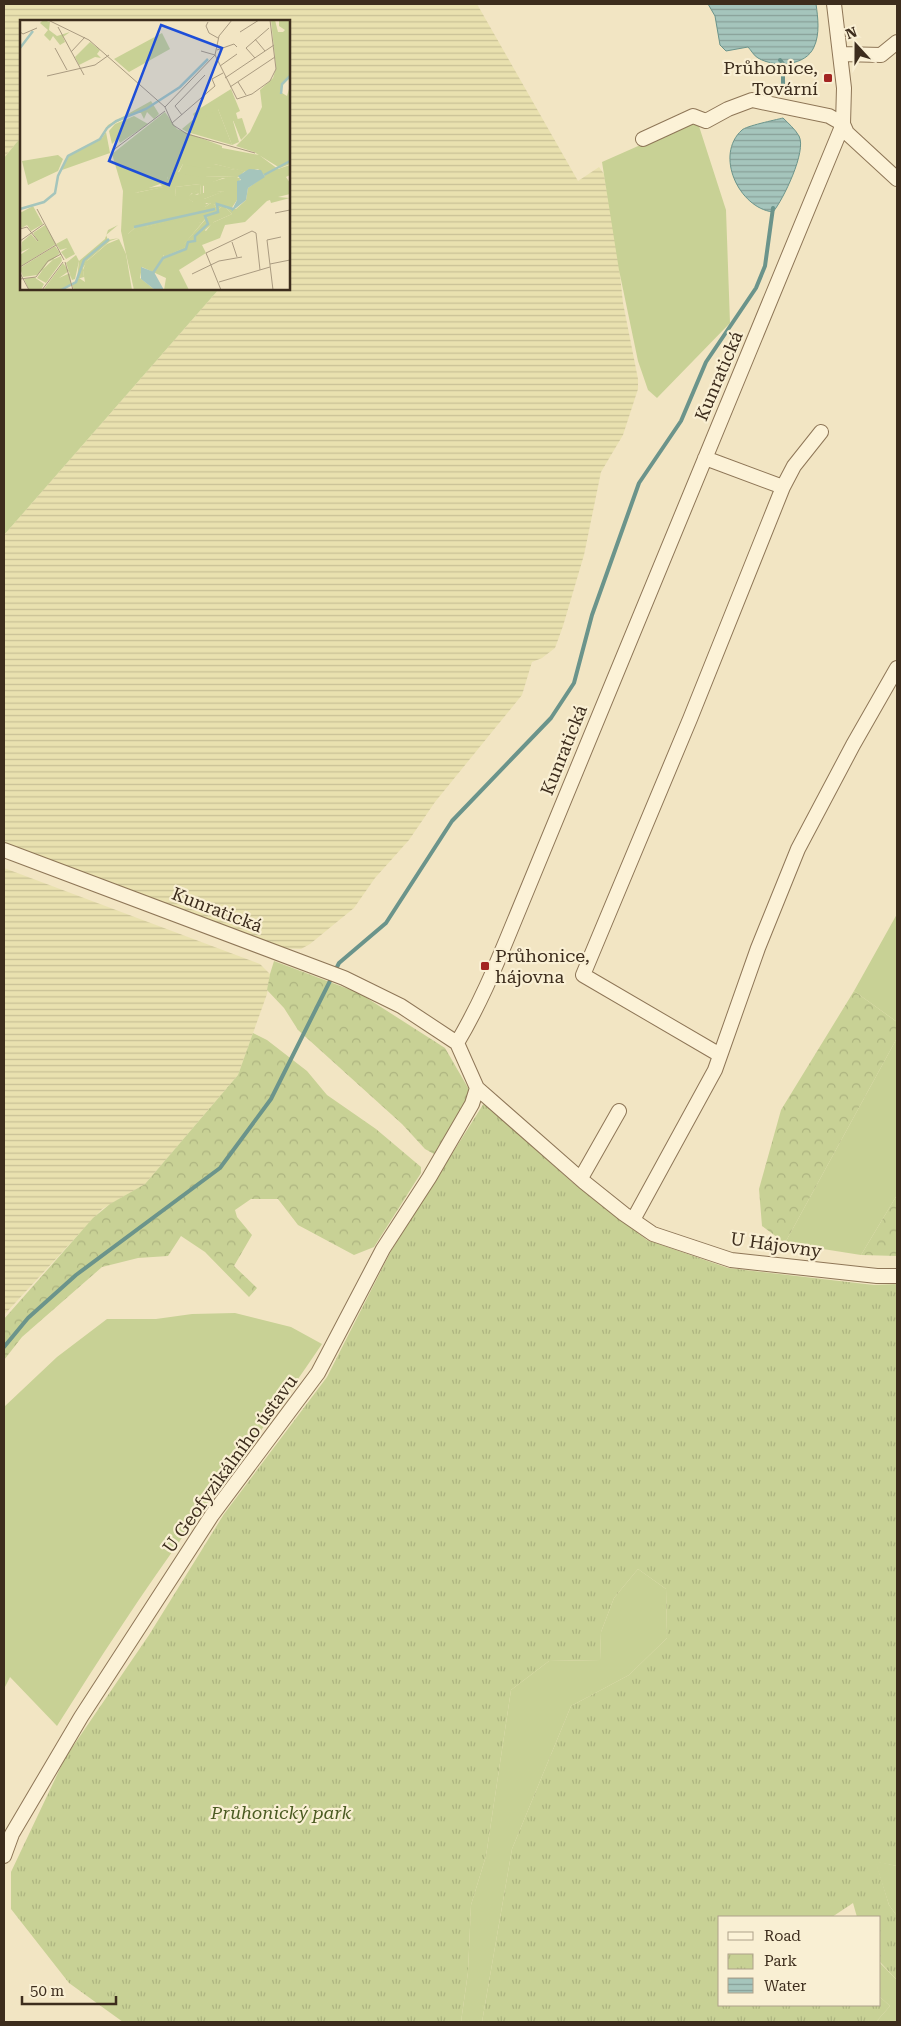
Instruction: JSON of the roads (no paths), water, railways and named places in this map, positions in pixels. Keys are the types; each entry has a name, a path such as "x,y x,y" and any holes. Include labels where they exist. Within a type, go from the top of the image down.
{"street":[{"name":"Kunratická","path":"4,850 344,978 401,1006 457,1043 491,977 843,124 844,88 834,4"},
{"path":"841,54 881,55 897,42"},
{"path":"643,139 693,116 706,121 752,100 829,116 843,124 847,132 897,179"},
{"path":"720,1055 583,975 690,719 783,487 794,466 821,432"},
{"path":"705,458 783,487"},
{"path":"633,1220 715,1070 758,948 798,849 853,745 897,668"},
{"name":"U Hájovny","path":"457,1043 477,1088 581,1178 653,1234 731,1260 876,1276 897,1276"},
{"name":"U Geofyzikálního ústavu","path":"4,1856 12,1834 96,1693 212,1515 318,1374 383,1249 429,1178 472,1104 477,1088"},
{"path":"581,1178 619,1111"}],"water":[{"path":"708,4 816,4 818,31 816,42 810,53 804,58 781,64 758,58 748,47 726,51 720,45 715,16"},
{"path":"783,118 799,136 801,143 800,153 788,187 773,212 761,208 750,201 741,191 734,179 730,153 734,141 745,128"}],"waterway":[{"path":"780,60 783,64 783,89"},
{"path":"4,1347 28,1318 76,1275 220,1168 271,1099 339,963 386,923 452,821 551,718 574,683 592,615 639,483 681,421 706,362 756,288 765,266 773,208"}],"place":[{"name":"Průhonice, Tovární","path":"828,78"},
{"name":"Průhonice, hájovna","path":"485,966"}],"park label":[{"name":"Průhonický park","path":"281,1813"}]}
